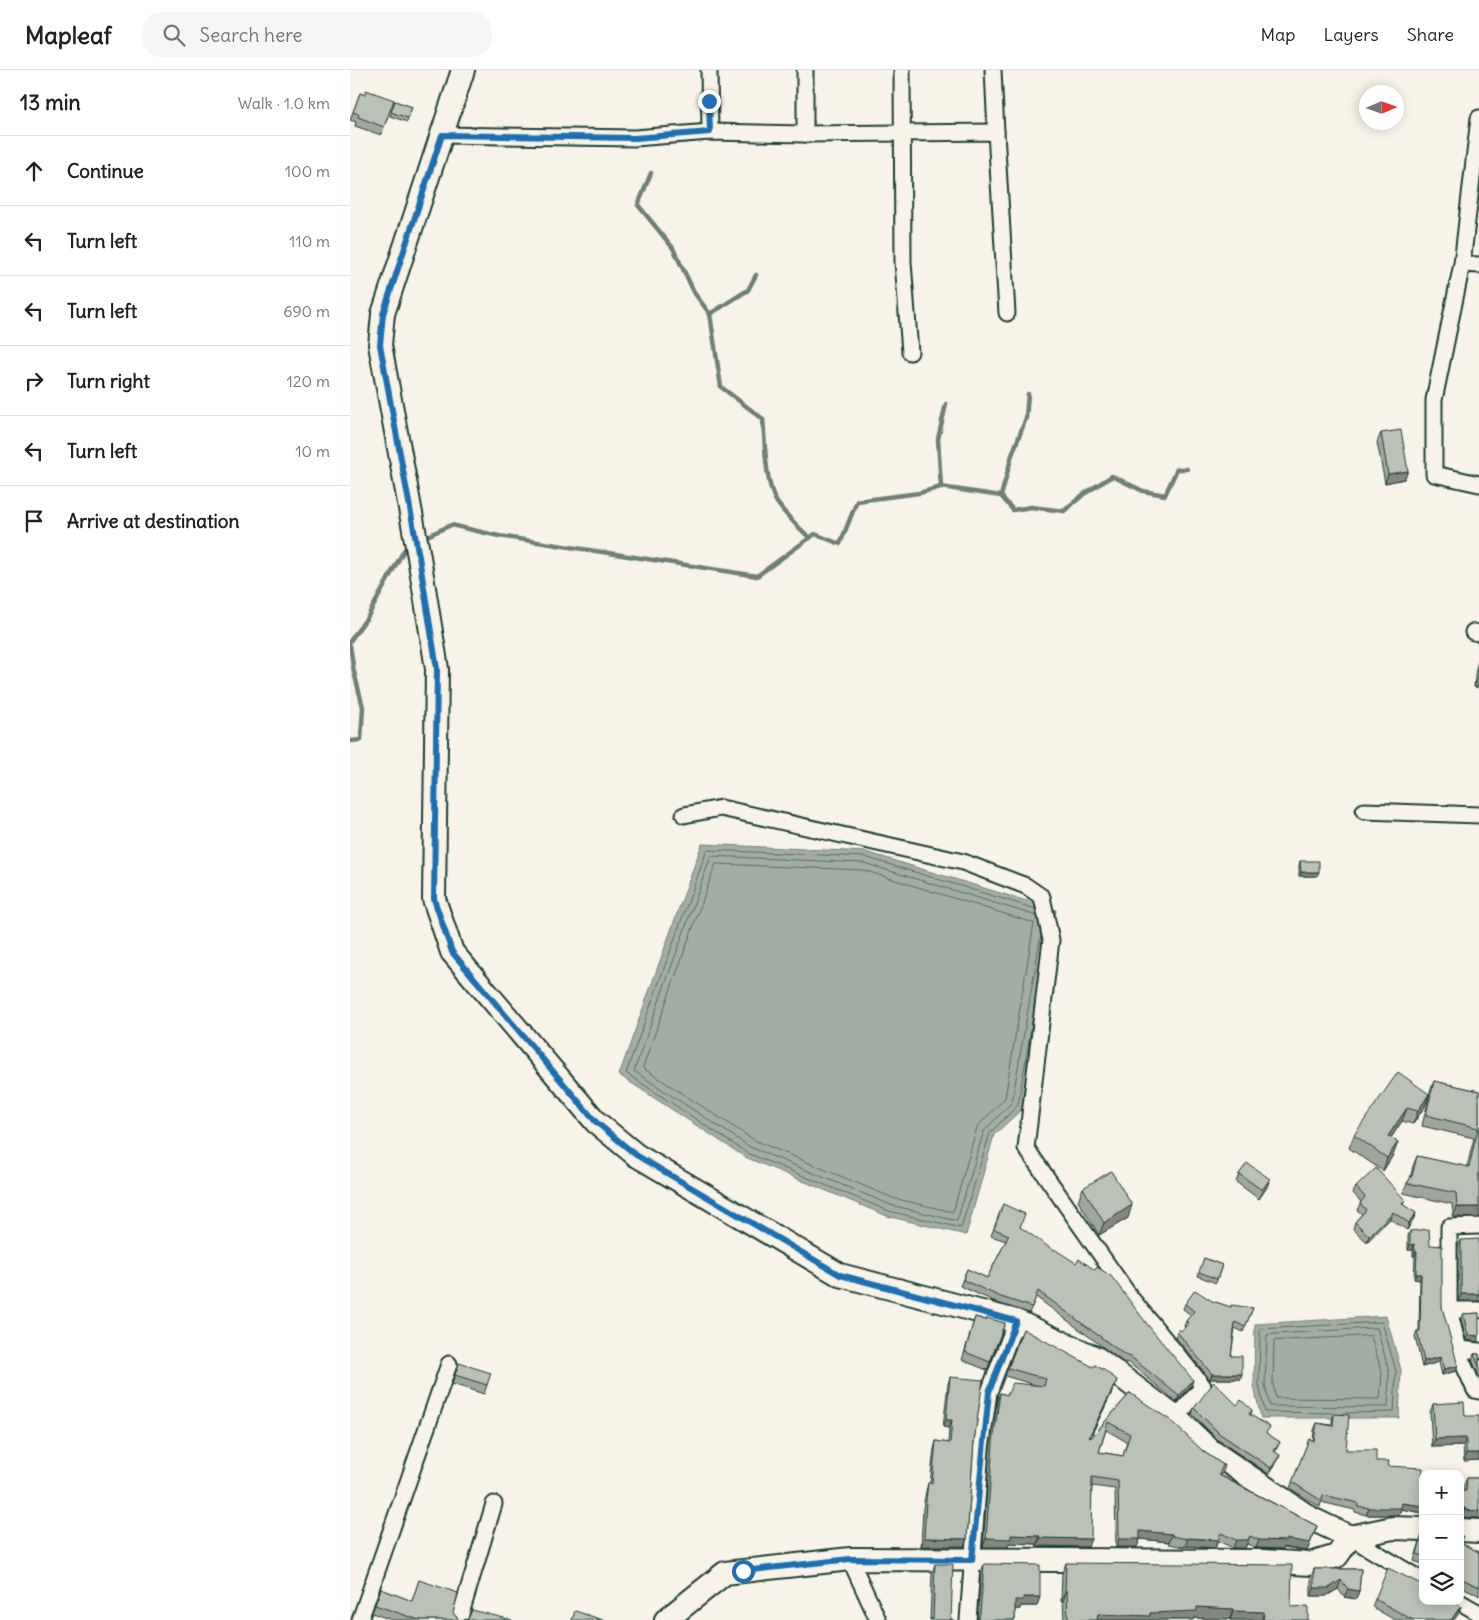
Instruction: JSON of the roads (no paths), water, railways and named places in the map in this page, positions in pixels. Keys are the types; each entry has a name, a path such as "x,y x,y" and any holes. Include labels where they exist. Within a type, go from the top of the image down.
{"main road":[{"path":"463,70 383,314 380,345 414,527 437,669 434,899 452,952 596,1122 636,1155 840,1275 1016,1321 1098,1359 1176,1418 1210,1450 1304,1514 1350,1537 1393,1528 1419,1529"},
{"path":"1464,1530 1479,1531"},
{"path":"666,1620 725,1573 850,1559 1253,1560 1310,1564 1337,1556 1350,1537"}],"street":[{"path":"709,70 710,132"},
{"path":"805,70 805,134"},
{"path":"902,70 904,262 910,352"},
{"path":"993,70 1007,313"},
{"path":"1479,118 1462,264 1434,400 1434,474 1479,484"},
{"path":"442,135 635,138 710,132 805,134 996,132"},
{"path":"1462,264 1479,265"},
{"path":"684,815 721,808 963,862 1026,886 1042,897 1051,940 1026,1148 1130,1298 1203,1386 1176,1418"},
{"path":"1364,811 1479,815"},
{"path":"1479,1226 1449,1227 1449,1310 1462,1361 1475,1390 1479,1391"},
{"path":"1449,1310 1479,1310"},
{"path":"968,1620 972,1560 989,1392 1016,1321"},
{"path":"1459,1349 1479,1351"},
{"path":"360,1620 449,1364"},
{"path":"459,1620 494,1504"},
{"path":"1350,1537 1419,1579"},
{"path":"850,1559 878,1620"},
{"path":"1463,1605 1473,1614"}],"water":[{"path":"702,844 866,852 1056,910 1023,1108 994,1135 966,1235 887,1216 745,1157 619,1075"},
{"path":"1386,1316 1401,1370 1399,1418 1261,1418 1254,1386 1255,1324"}],"waterway":[{"path":"651,173 638,205 673,248 695,294 710,314"},
{"path":"756,275 748,290 710,314 721,387 763,419 766,461 772,493 783,511 810,538"},
{"path":"1001,496 1012,455 1026,418 1028,394"},
{"path":"941,487 938,439 946,404"},
{"path":"423,538 451,525 499,536 757,576 815,534 840,544 857,501 919,493 941,487 1001,496 1013,510 1031,507 1064,511 1084,494 1112,476 1143,491 1165,495 1177,469 1187,469"},
{"path":"350,641 368,616 404,550 410,547"},
{"path":"350,645 354,672 363,707 361,740 350,741"}]}
